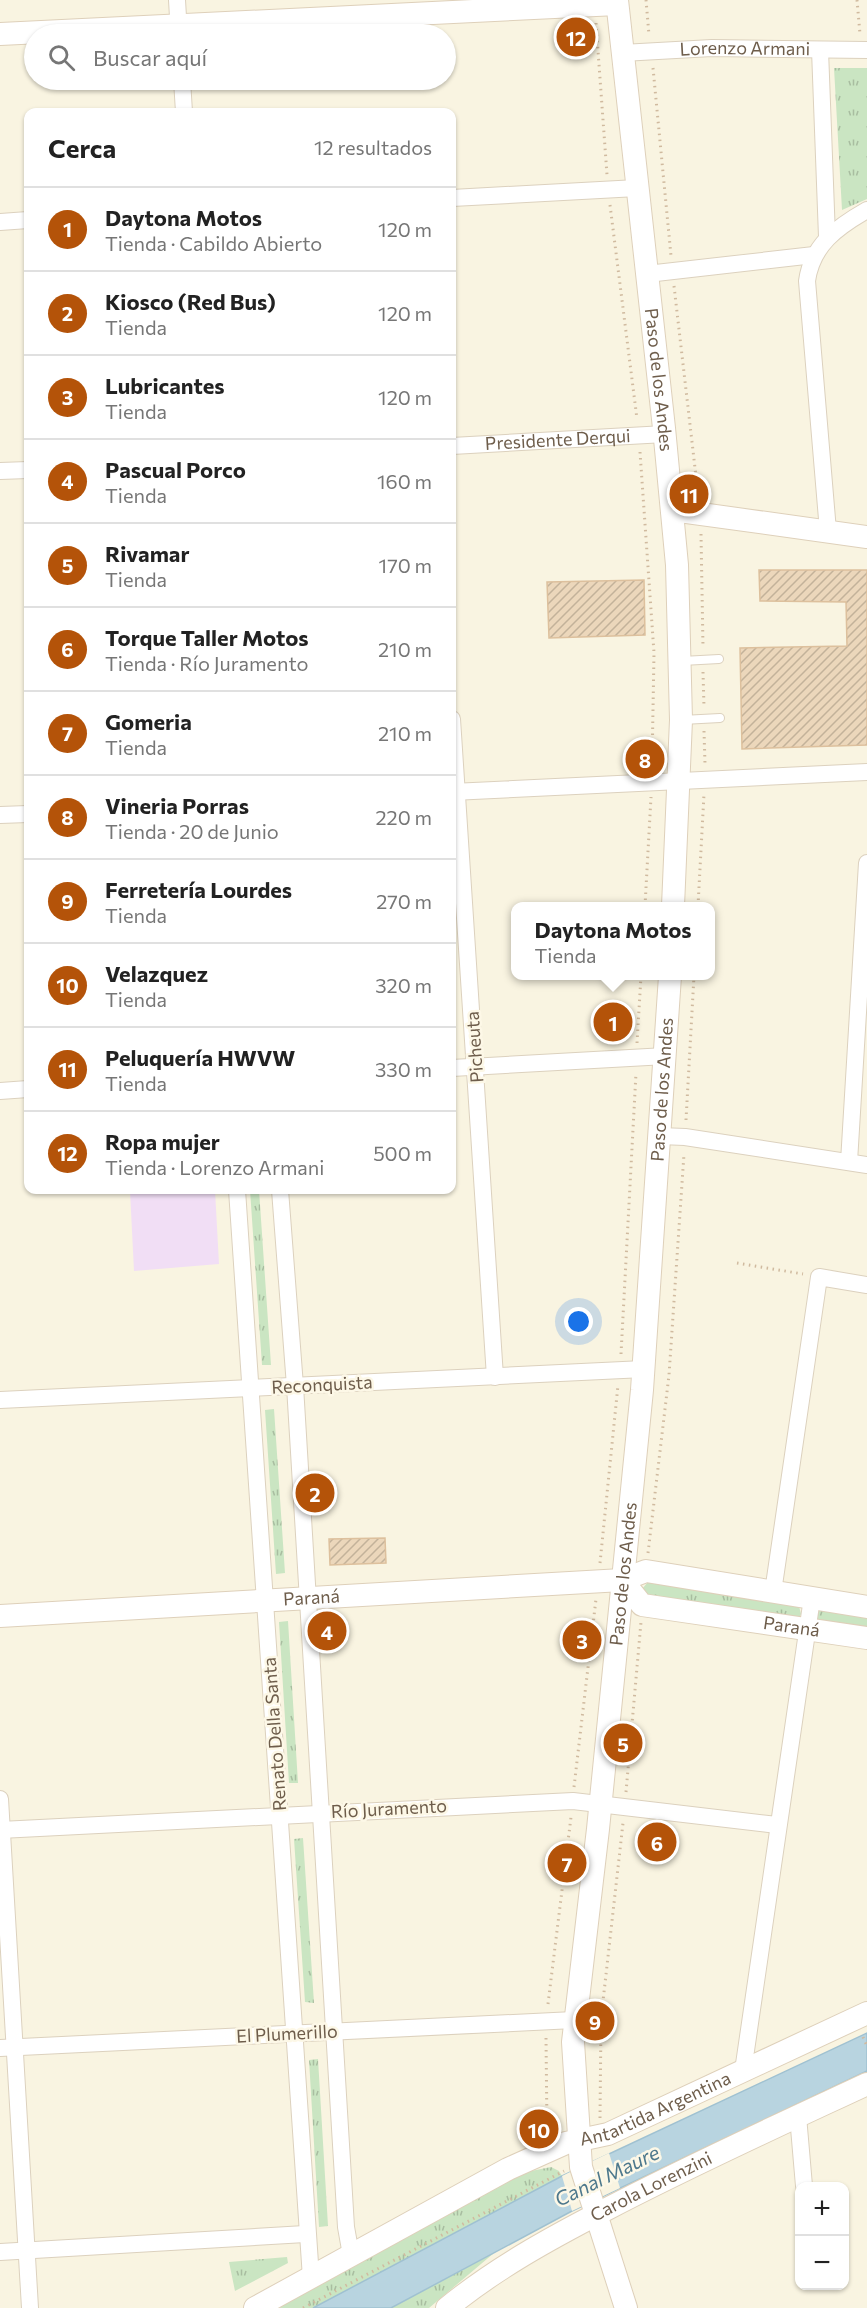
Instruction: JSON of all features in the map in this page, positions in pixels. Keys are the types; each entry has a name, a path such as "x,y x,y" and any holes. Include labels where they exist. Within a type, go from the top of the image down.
{"main road":[{"path":"273,24 617,2"},
{"name":"Paso de los Andes","path":"617,2 672,510 681,661 681,720 673,902"},
{"path":"0,34 24,33"},
{"path":"672,510 867,537"},
{"name":"Paso de los Andes","path":"626,2308 580,2167 577,2141 574,2020 601,1803 644,1369 670,980"},
{"name":"Paraná","path":"0,1616 622,1580 646,1571 867,1607"},
{"name":"Paraná","path":"622,1580 642,1605 867,1638"},
{"name":"Antartida Argentina","path":"255,2308 508,2169 577,2141 608,2134 867,2013"},
{"name":"Carola Lorenzini","path":"447,2308 492,2273 592,2209 867,2084"}],"street":[{"path":"177,0 179,24"},
{"name":"Lorenzo Armani","path":"622,53 712,48 864,50"},
{"path":"820,50 827,237"},
{"path":"183,90 184,108"},
{"path":"456,198 637,188"},
{"path":"828,531 807,290 814,255 827,237 867,210"},
{"path":"0,222 24,220"},
{"path":"647,274 814,255"},
{"name":"Presidente Derqui","path":"456,446 665,434"},
{"path":"0,471 24,470"},
{"path":"456,792 867,772"},
{"path":"0,815 24,814"},
{"name":"Picheuta","path":"456,817 476,1066 495,1377"},
{"path":"849,1162 867,862"},
{"path":"456,1068 666,1056"},
{"path":"0,1090 24,1089"},
{"path":"660,1136 685,1137 867,1165"},
{"name":"Renato Della Santa","path":"237,1194 267,1600 310,2278"},
{"path":"280,1194 295,1386 346,2227 351,2255"},
{"path":"773,1592 819,1277 867,1285"},
{"name":"Reconquista","path":"0,1400 644,1369"},
{"path":"743,2071 777,1825 812,1598"},
{"path":"0,1799 7,2047 30,2308"},
{"name":"Río Juramento","path":"1,1830 280,1814 573,1801 777,1825"},
{"name":"El Plumerillo","path":"7,2047 574,2020"},
{"path":"798,2116 804,2182"},
{"path":"0,2252 306,2234"}],"lane":[{"path":"681,661 719,659"},
{"path":"681,720 720,718"}],"path":[{"path":"857,0 864,50"},
{"path":"737,1263 819,1277"},
{"path":"862,2035 867,2046"}],"shaded area":[{"path":"130,1194 215,1194 219,1264 134,1271"}],"green space":[{"path":"834,68 867,68 867,199 842,210"},
{"path":"250,1194 259,1194 271,1365 262,1365"},
{"path":"274,1409 285,1573 276,1574 265,1410"},
{"path":"648,1582 799,1606 801,1614 799,1618 648,1597 642,1589"},
{"path":"819,1610 867,1615 867,1629 817,1619 816,1613"},
{"path":"288,1621 298,1783 289,1783 279,1622"},
{"path":"303,1838 314,2003 305,2002 294,1839"},
{"path":"318,2059 328,2226 319,2227 309,2060"},
{"path":"551,2167 559,2171 562,2176 313,2308 273,2308 526,2172"},
{"path":"494,2253 429,2308 391,2308"},
{"path":"287,2257 288,2263 235,2291 229,2262"}],"water":[{"name":"Canal Maure","path":"867,2033 867,2071 572,2211 391,2308 313,2308 562,2176"}],"pier":[{"path":"609,2153 620,2188 572,2211 562,2176"}],"building":[{"path":"759,570 867,570 867,745 742,749 740,648 847,646 846,602 760,601"},
{"path":"644,580 645,635 549,638 547,582"},
{"path":"385,1538 386,1563 330,1565 329,1539"}],"place":[{"name":"Ropa mujer","path":"576,37"},
{"name":"Peluquería HWVW","path":"689,494"},
{"name":"Vineria Porras","path":"645,759"},
{"name":"Daytona Motos","path":"613,1022"},
{"name":"Kiosco (Red Bus)","path":"315,1493"},
{"name":"Pascual Porco","path":"327,1631"},
{"name":"Lubricantes","path":"582,1640"},
{"name":"Rivamar","path":"623,1743"},
{"name":"Torque Taller Motos","path":"657,1842"},
{"name":"Gomeria","path":"567,1863"},
{"name":"Ferretería Lourdes","path":"595,2021"},
{"name":"Velazquez","path":"539,2129"}]}
